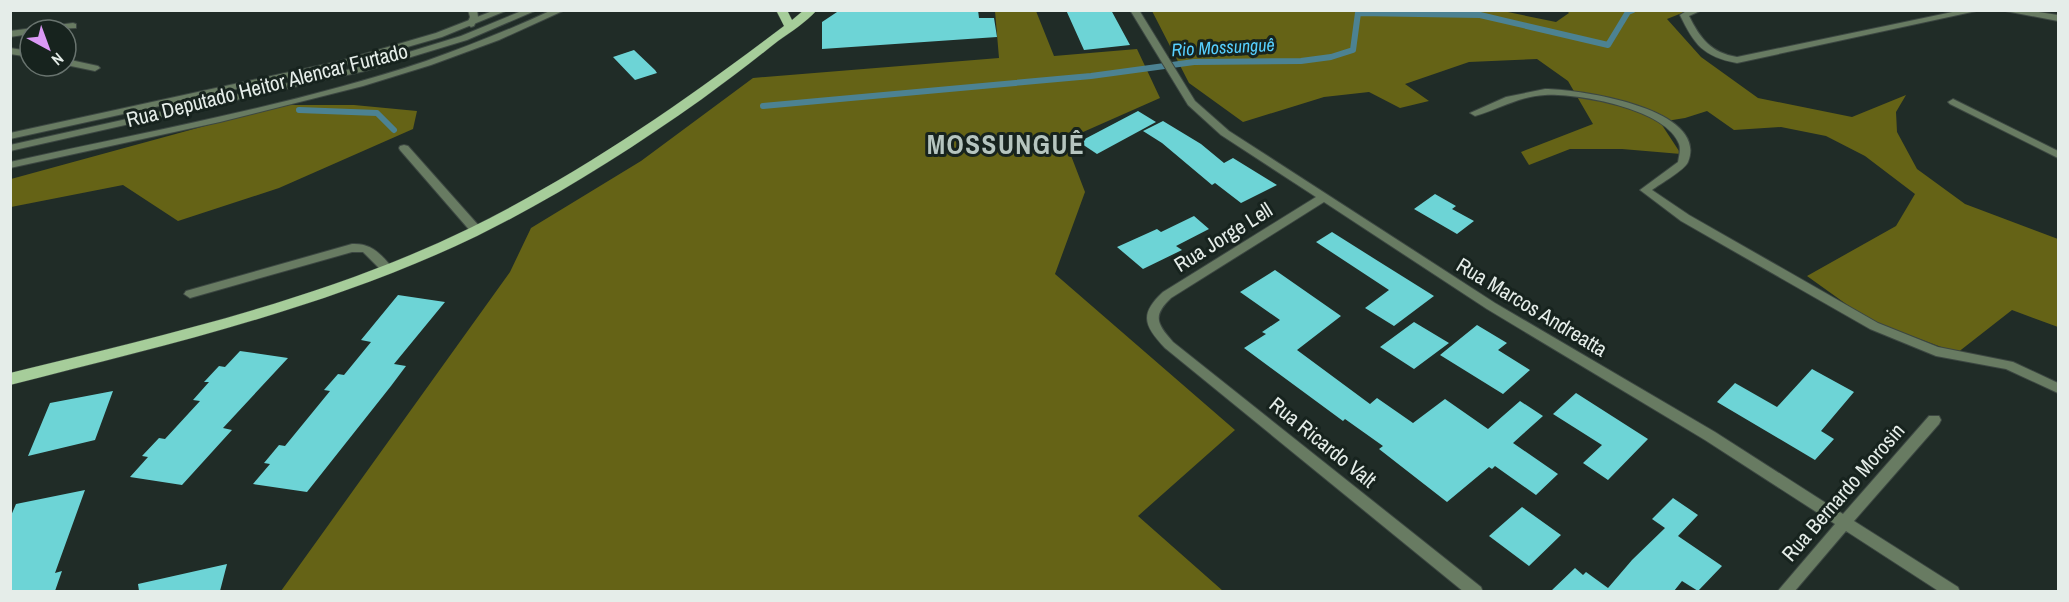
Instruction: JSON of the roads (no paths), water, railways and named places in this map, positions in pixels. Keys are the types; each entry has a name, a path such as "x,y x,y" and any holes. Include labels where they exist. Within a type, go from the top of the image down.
{"main road":[{"path":"781,10 790,27"},
{"path":"10,379 231,320 386,268 476,230 539,198 632,142 812,10"}],"street":[{"path":"471,24 474,17 472,10"},
{"name":"Rua Deputado Heitor Alencar Furtado","path":"10,136 342,63 471,24 504,10"},
{"path":"10,148 351,72 464,38 533,10"},
{"name":"Rua Deputado Heitor Alencar Furtado","path":"10,165 351,86 482,44 561,10"},
{"name":"Rua Marcos Andreatta","path":"1134,10 1191,103 1210,123 1482,300 1693,426 1953,591"},
{"path":"1698,10 1684,15 1694,38 1716,55 1724,59 1737,60 1977,10"},
{"path":"2004,10 2053,15"},
{"path":"78,64 95,68"},
{"path":"1475,113 1505,100 1548,92 1589,95 1650,114 1670,124 1683,140 1686,150 1683,163 1645,190 1685,218 1874,326 1904,340 1936,351 2009,365 2058,388"},
{"path":"1953,102 2058,155"},
{"path":"404,148 476,230"},
{"name":"Rua Jorge Lell","path":"1151,319 1153,310 1167,296 1324,197"},
{"path":"190,294 363,246 386,268"},
{"name":"Rua Ricardo Valt","path":"1151,319 1154,327 1169,345 1476,591"},
{"name":"Rua Bernardo Morosin","path":"1784,591 1934,420"}],"waterway":[{"name":"Rio Mossunguê","path":"763,106 1091,76 1194,62 1301,61 1331,57 1353,50 1358,13 1480,15 1608,45 1628,12 1633,10"},
{"name":"Rio Mossunguê","path":"299,110 377,113 394,130"}],"district":[{"name":"MOSSUNGUÊ","path":"1006,144"}]}
